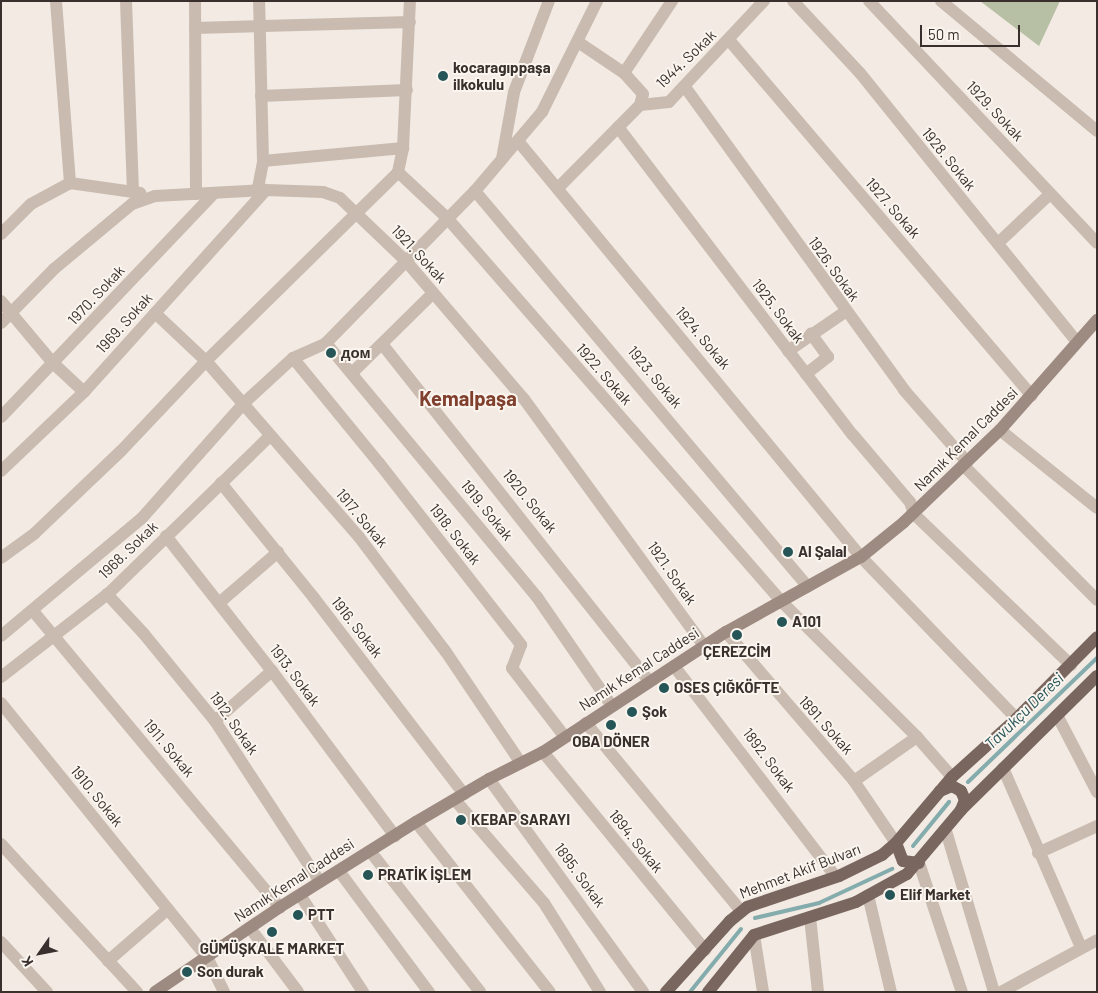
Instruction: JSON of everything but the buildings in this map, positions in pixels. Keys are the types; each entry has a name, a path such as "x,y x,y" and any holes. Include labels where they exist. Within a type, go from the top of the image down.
{"main road":[{"name":"Mehmet Akif Bulvarı","path":"666,992 741,911 836,877 882,855 896,843 952,777 1071,665 1097,637"},
{"path":"713,989 754,935 810,917 868,895 907,874 946,831 961,810 1097,676"},
{"path":"940,791 952,786 961,791 965,800 961,810"},
{"path":"896,843 903,861 919,863"}],"street":[{"path":"56,1 70,183"},
{"path":"126,1 133,191"},
{"path":"195,1 196,194"},
{"path":"259,1 262,192"},
{"path":"1,558 34,534 121,451 206,361 398,172 403,148 410,1"},
{"path":"502,159 514,92 549,1"},
{"path":"1,636 142,518 244,403 292,358 326,343 475,191 542,112 598,1"},
{"path":"624,73 672,1"},
{"name":"1944. Sokak","path":"640,105 668,102 764,1"},
{"name":"1928. Sokak","path":"793,1 860,73 1076,341"},
{"name":"1929. Sokak","path":"869,1 973,108 1049,195 1097,242"},
{"path":"941,1 1097,131"},
{"path":"195,28 259,24 410,22"},
{"name":"1927. Sokak","path":"728,40 1032,396"},
{"path":"558,188 640,105 643,94 624,73 578,42"},
{"name":"1926. Sokak","path":"684,87 845,312 904,390 966,464 1097,600"},
{"path":"261,96 407,90"},
{"name":"1925. Sokak","path":"618,127 788,351 910,502 914,514 1071,665"},
{"name":"1924. Sokak","path":"518,141 861,557 1016,718"},
{"path":"263,161 403,148"},
{"name":"1922. Sokak","path":"398,172 448,219 782,602 917,738 952,777"},
{"path":"1,234 31,204 70,183 133,191 155,196"},
{"name":"1923. Sokak","path":"475,191 808,586"},
{"name":"1921. Sokak","path":"1,323 12,315 54,269 100,228 132,204 155,196 262,192 323,192 340,198 406,261 524,399 704,646"},
{"name":"1969. Sokak","path":"1,471 84,392 262,192"},
{"name":"1970. Sokak","path":"1,417 213,194"},
{"path":"998,243 1049,195"},
{"path":"352,374 433,293"},
{"path":"1,301 53,364 84,392"},
{"path":"788,351 845,312"},
{"name":"1917. Sokak","path":"155,313 206,361 244,403 269,437 359,537 446,652 521,763"},
{"name":"Namık Kemal Caddesi","path":"155,992 280,907 416,822 489,778 543,752 726,632 861,557 914,514 1000,430 1032,396 1076,341 1097,320"},
{"path":"806,374 828,357 811,334"},
{"name":"1919. Sokak","path":"326,343 537,597 612,706"},
{"name":"1920. Sokak","path":"382,344 650,681"},
{"name":"1918. Sokak","path":"292,358 385,471 521,645 512,668 566,737"},
{"path":"1000,430 1097,508"},
{"name":"1968. Sokak","path":"1,677 107,594 269,437"},
{"name":"1916. Sokak","path":"221,483 278,552 460,797 544,904 600,992"},
{"name":"1913. Sokak","path":"166,536 272,671 395,836"},
{"path":"219,604 278,552"},
{"name":"1912. Sokak","path":"107,594 144,634 215,720 320,882"},
{"name":"1911. Sokak","path":"33,611 280,907"},
{"name":"1891. Sokak","path":"726,632 854,781 896,843"},
{"name":"1892. Sokak","path":"674,666 836,877"},
{"path":"215,720 272,671"},
{"name":"1910. Sokak","path":"1,703 207,957 224,992"},
{"path":"1057,715 1097,792"},
{"path":"586,723 741,911"},
{"path":"854,781 917,738"},
{"name":"1894. Sokak","path":"543,752 705,950"},
{"path":"1003,768 1038,852 1081,946"},
{"name":"1895. Sokak","path":"489,778 644,992"},
{"path":"416,822 550,992"},
{"path":"1038,852 1097,826"},
{"path":"946,831 994,992"},
{"path":"1,844 137,992"},
{"path":"370,851 480,992"},
{"path":"919,863 962,992"},
{"path":"339,871 429,992"},
{"path":"300,895 363,992"},
{"path":"868,895 891,992"},
{"path":"108,961 168,910"},
{"path":"810,917 818,992"},
{"path":"250,928 298,992"},
{"path":"754,935 763,992"},
{"path":"1001,992 1081,946 1097,940"},
{"path":"1,942 47,992"}],"green space":[{"path":"980,1 1060,1 1039,46"}],"waterway":[{"name":"Tavukçu Deresi","path":"968,782 1097,658"},
{"name":"Tavukçu Deresi","path":"913,846 949,802"},
{"name":"Tavukçu Deresi","path":"755,918 819,903 892,869"},
{"name":"Tavukçu Deresi","path":"690,992 741,929"}],"place":[{"name":"kocaragıppaşa ilkokulu","path":"443,76"},
{"name":"дом","path":"331,353"},
{"name":"Al Şalal","path":"788,552"},
{"name":"A101","path":"782,622"},
{"name":"ÇEREZCİM","path":"737,635"},
{"name":"OSES ÇIĞKÖFTE","path":"664,688"},
{"name":"Şok","path":"632,712"},
{"name":"OBA DÖNER","path":"611,725"},
{"name":"KEBAP SARAYI","path":"461,820"},
{"name":"PRATİK İŞLEM","path":"368,875"},
{"name":"Elif Market","path":"890,895"},
{"name":"PTT","path":"298,915"},
{"name":"GÜMÜŞKALE MARKET","path":"272,932"},
{"name":"Son durak","path":"187,972"}],"district":[{"name":"Kemalpaşa","path":"468,398"}]}
